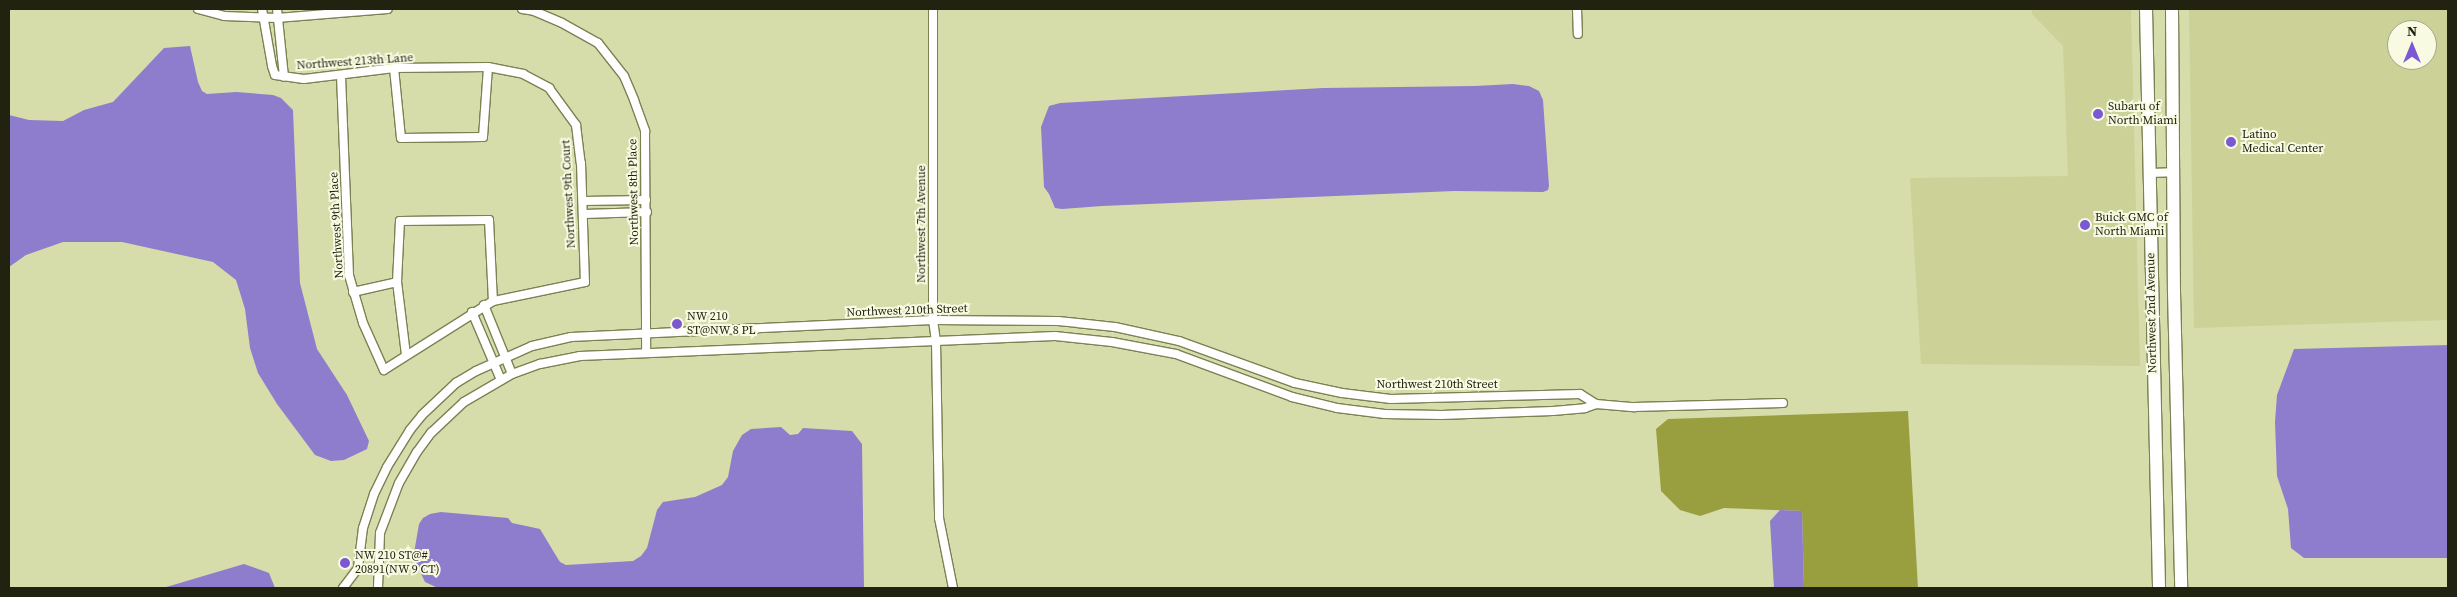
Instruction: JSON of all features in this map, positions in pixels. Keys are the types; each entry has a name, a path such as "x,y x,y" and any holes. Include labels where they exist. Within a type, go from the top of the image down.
{"main road":[{"name":"Northwest 2nd Avenue","path":"2146,9 2159,588"},
{"name":"Northwest 2nd Avenue","path":"2172,9 2180,588"}],"street":[{"path":"198,9 224,16 262,13 278,18 388,9"},
{"name":"Northwest 213th Lane","path":"277,9 284,77"},
{"name":"Northwest 8th Place","path":"522,9 534,11 562,23 598,44 624,76 645,131 647,212 646,353"},
{"name":"Northwest 7th Avenue","path":"933,9 933,320 936,340 939,518 952,588"},
{"path":"1577,9 1578,34"},
{"name":"Northwest 213th Lane","path":"262,13 268,31 275,75 304,79 341,76 394,68 488,67"},
{"path":"394,68 401,138 483,138 488,67"},
{"name":"Northwest 9th Court","path":"488,67 523,74 549,88 576,125 584,214 585,282 493,301"},
{"name":"Northwest 9th Place","path":"341,76 349,275 363,323 382,368 384,370 406,355"},
{"path":"2149,173 2173,172"},
{"path":"583,201 646,200"},
{"path":"584,214 647,212"},
{"path":"489,220 493,301 472,312 406,355 397,282 400,221 489,220"},
{"path":"354,292 397,282"},
{"path":"484,305 512,374"},
{"path":"472,312 492,363 501,380"},
{"name":"Northwest 210th Street","path":"343,588 358,568 363,528 374,494 386,467 410,430 456,383 504,356 532,346 571,337 933,320 1058,320 1179,340 1295,383 1342,393 1391,399 1580,394 1596,404"},
{"name":"Northwest 210th Street","path":"378,588 380,532 399,482 417,452 438,426 464,402 512,374 540,364 580,356 1055,336 1112,342 1176,354 1292,397 1337,408 1385,414 1441,415 1553,411 1586,408 1596,404 1634,407 1783,403"}],"shaded area":[{"path":"2032,9 2131,9 2140,366 1921,364 1910,178 2068,176 2063,46 2032,14"},
{"path":"2189,9 2448,9 2448,320 2194,328"},
{"path":"190,46 198,82 202,91 207,94 236,92 273,95 281,98 293,110 300,283 317,349 347,395 369,441 367,449 344,460 331,461 315,455 277,404 258,373 250,348 245,309 236,280 213,262 122,242 63,242 26,255 9,267 9,115 29,120 63,121 84,110 113,102 164,48"},
{"path":"1513,84 1529,86 1539,91 1543,100 1549,186 1548,190 1543,192 1454,191 1062,209 1055,208 1044,187 1041,127 1049,106 1060,103 1323,88"},
{"path":"2448,345 2448,558 2304,558 2291,548 2288,509 2277,476 2275,422 2277,395 2294,349"},
{"path":"781,427 790,435 798,434 803,428 852,431 862,444 864,588 438,588 425,582 416,563 414,553 419,524 423,518 430,514 441,512 508,518 512,523 540,529 560,562 566,565 633,561 641,556 647,548 657,510 663,502 695,497 722,485 728,477 733,451 742,435 751,429"},
{"path":"1780,510 1802,511 1804,588 1774,588 1770,521"},
{"path":"244,564 269,573 275,588 163,588"}],"green space":[{"path":"1908,411 1918,588 1804,588 1802,511 1724,508 1700,516 1680,510 1661,491 1656,429 1668,419"}],"place":[{"name":"Subaru of North Miami","path":"2098,114"},
{"name":"Latino Medical Center","path":"2231,142"},
{"name":"Buick GMC of North Miami","path":"2085,225"},
{"name":"NW 210 ST@NW 8 PL","path":"677,324"},
{"name":"NW 210 ST@# 20891(NW 9 CT)","path":"345,563"}]}
